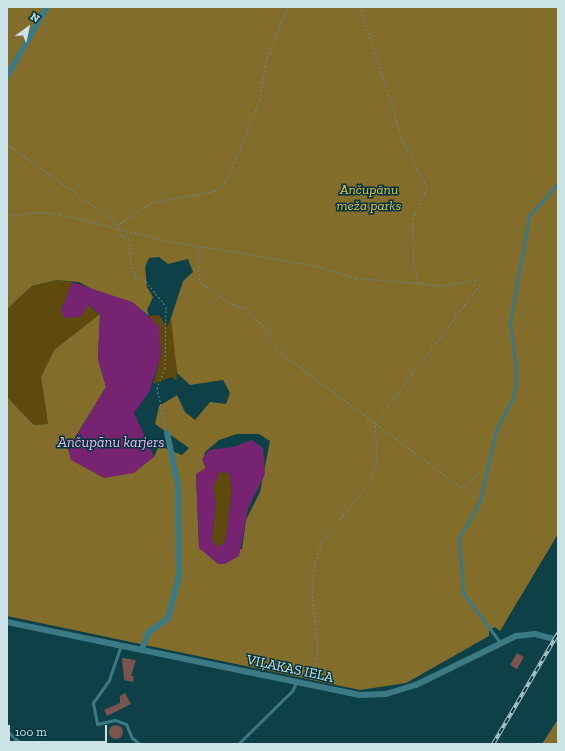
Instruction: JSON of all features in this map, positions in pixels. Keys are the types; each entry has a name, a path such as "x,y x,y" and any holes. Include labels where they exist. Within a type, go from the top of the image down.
{"street":[{"path":"7,76 47,7"},
{"path":"142,650 148,633 168,618 179,576 178,485 167,433"},
{"name":"VIĻAKAS IELA","path":"7,622 309,686 359,695 386,694 416,685 499,641 535,634 558,640"}],"lane":[{"path":"499,641 463,593 460,581 459,538 480,501 490,465 496,430 513,398 517,376 510,322 529,216 558,183"},
{"path":"121,646 108,680 93,703 97,724 115,720 126,724 132,738 140,744"},
{"path":"238,744 296,683"},
{"path":"7,731 21,744"}],"path":[{"path":"116,226 153,202 214,191 226,182 260,99 267,57 288,7"},
{"path":"360,7 404,141 427,187 413,219 414,268 419,283"},
{"path":"7,144 116,226 121,234 130,240 130,259 136,277 146,281 166,308 165,368 157,388 167,433"},
{"path":"7,216 42,212 116,226 198,246 312,265 356,278 441,286 480,279 481,284 376,423 377,459 370,482 322,542 314,566 312,591 318,649 309,686"},
{"path":"198,246 199,282 234,305 245,308 269,331 269,339 286,357 480,501"},
{"path":"462,488 490,465"}],"shaded area":[{"path":"56,280 72,282 61,311 80,317 88,305 100,314 54,350 41,377 48,424 34,425 7,397 7,309 32,286"},
{"path":"159,315 167,327 171,318 174,323 177,381 172,377 153,384 161,354 149,316"},
{"path":"220,472 229,473 232,488 227,532 224,544 217,547 212,539 216,503 213,487"}],"green space":[{"name":"Ančupānu meža parks","path":"7,7 558,7 558,534 500,631 495,627 489,631 489,636 406,683 360,690 7,616 7,397 34,425 48,424 41,377 54,350 100,314 98,359 106,387 68,449 154,457 159,446 182,455 189,448 155,424 159,406 177,395 185,412 195,420 210,402 226,404 230,393 223,380 190,385 177,373 171,318 183,281 193,272 188,259 168,264 159,257 149,258 145,267 147,287 153,297 147,310 149,316 132,302 99,293 79,282 56,280 32,286 7,309","holes":["237,434 259,434 270,441 260,492 246,520 242,549 199,547 196,474 206,468 203,462 205,452 219,440"]},
{"path":"558,719 558,744 542,744"}],"water":[{"name":"Ančupānu karjers","path":"72,282 132,302 159,326 161,355 149,392 134,413 154,457 134,473 104,478 71,460 68,449 106,387 98,359 100,314 89,305 80,317 64,318 61,311"},
{"path":"252,440 263,448 265,474 248,509 239,556 225,564 218,564 199,548 196,474 206,468 202,459 209,450 233,447","holes":["220,472 229,473 232,488 227,532 224,544 217,547 212,539 216,503 213,487"]}],"building":[{"path":"517,653 524,657 517,669 510,665"},
{"path":"122,658 136,660 131,676 134,676 133,682 124,680"},
{"path":"125,693 131,704 107,716 104,710 120,703 120,696"},
{"path":"116,725 121,727 123,732 121,737 116,739 111,737 109,732 111,727"}],"railway":[{"path":"493,744 558,633"}]}
